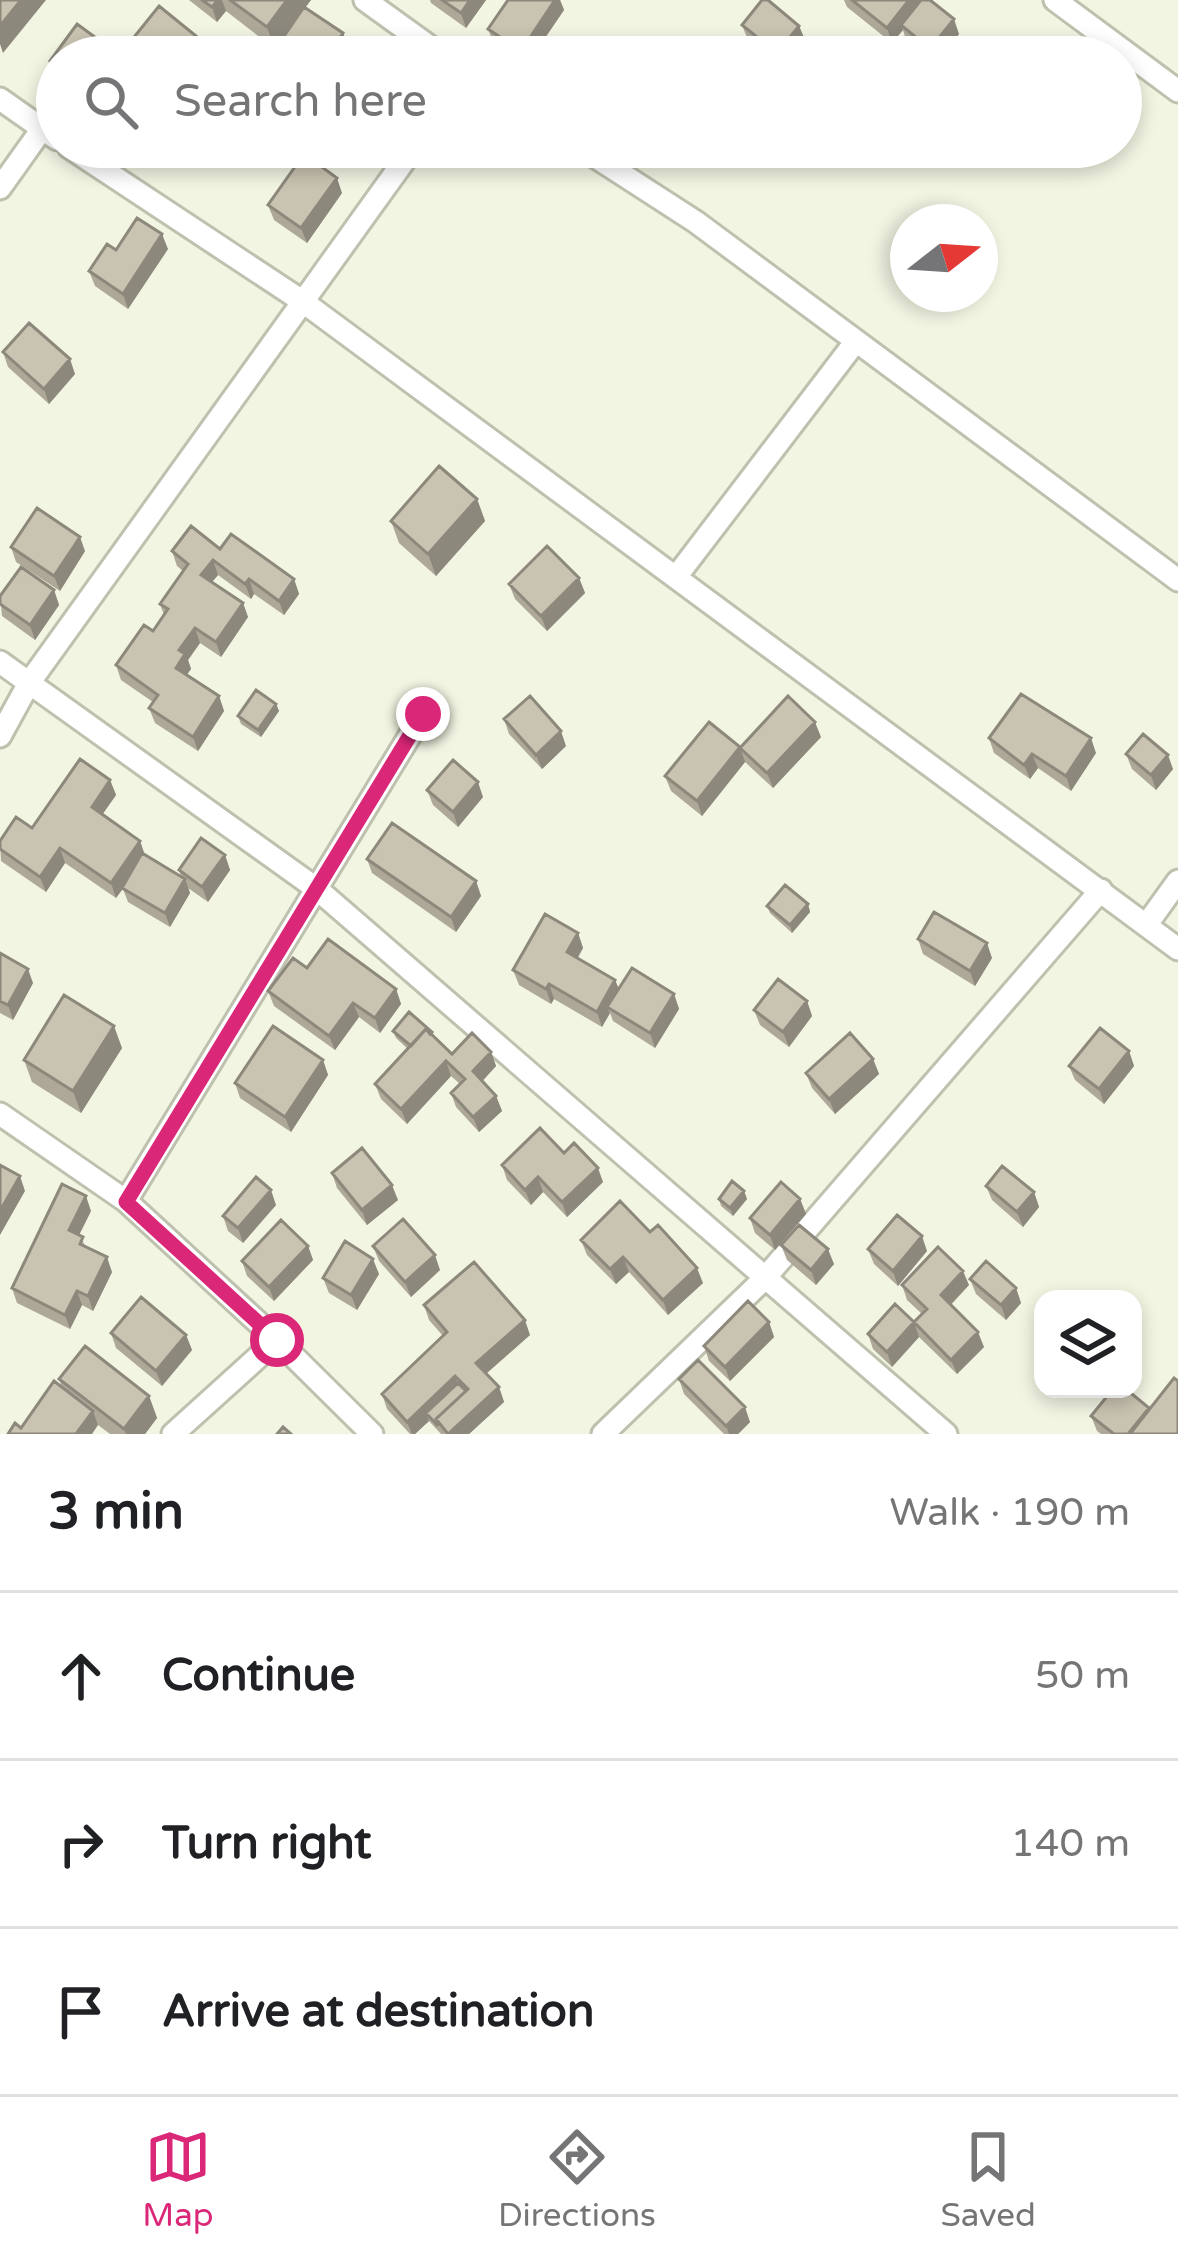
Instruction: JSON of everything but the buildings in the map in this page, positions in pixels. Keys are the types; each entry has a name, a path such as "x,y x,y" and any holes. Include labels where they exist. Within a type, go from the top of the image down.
{"street":[{"path":"365,0 415,36"},
{"path":"1055,0 1104,36"},
{"path":"1142,64 1178,91"},
{"path":"0,99 36,124"},
{"path":"0,188 36,149"},
{"path":"101,168 302,301 1178,949"},
{"path":"0,736 29,683 399,168"},
{"path":"612,168 696,222 1178,580"},
{"path":"676,577 856,341"},
{"path":"0,662 317,889 946,1434"},
{"path":"126,1202 423,714"},
{"path":"1147,924 1178,881"},
{"path":"603,1434 764,1279 1101,890"},
{"path":"0,1114 126,1202 372,1434"},
{"path":"173,1434 277,1340"}],"route":[{"path":"277,1340 126,1202 423,714"}]}
